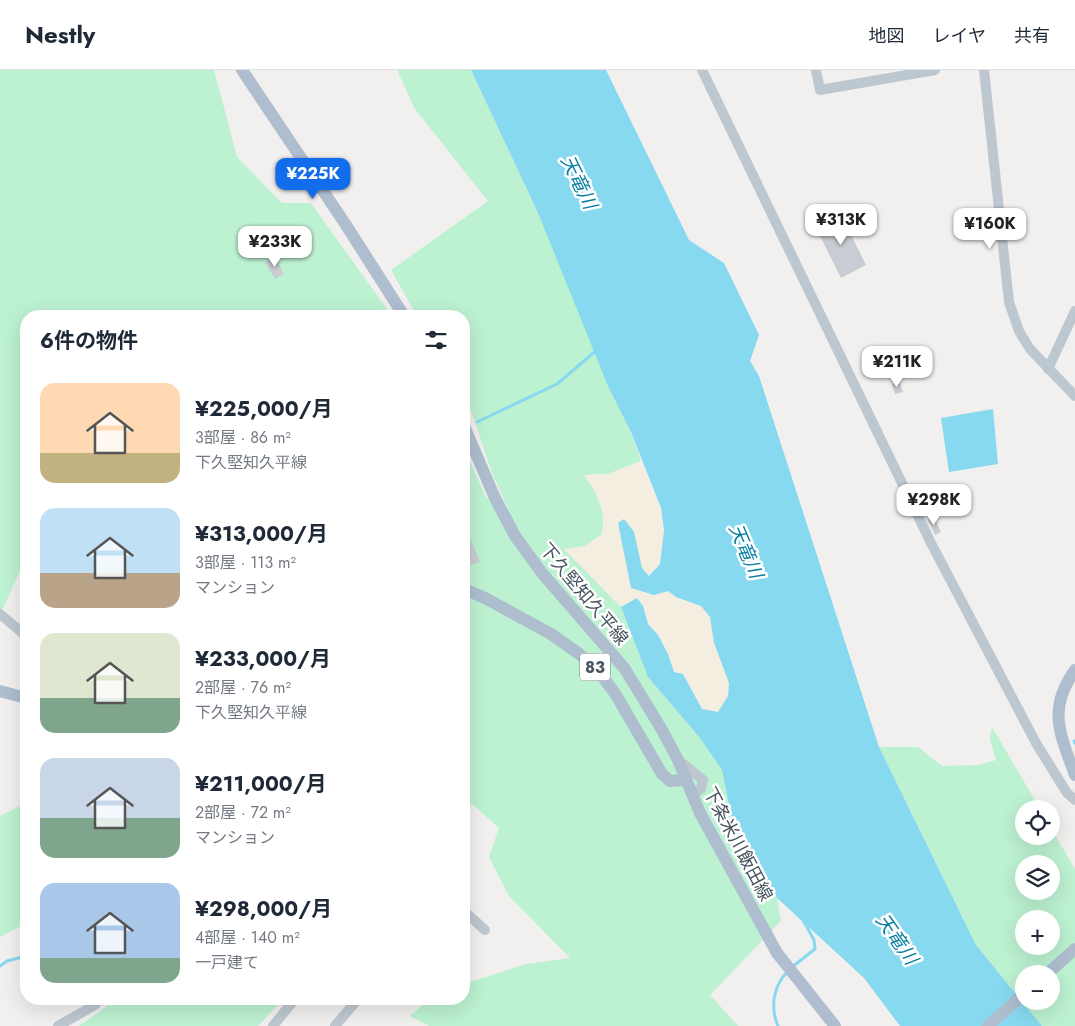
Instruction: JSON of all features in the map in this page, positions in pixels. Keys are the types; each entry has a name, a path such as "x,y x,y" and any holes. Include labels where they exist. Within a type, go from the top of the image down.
{"main road":[{"path":"242,70 346,225 400,310"},
{"name":"下久堅知久平線","path":"470,440 495,498 515,536 547,580 625,669 678,760 686,780"},
{"name":"下条米川飯田線","path":"470,592 534,624 578,652 598,670 609,684 662,774 670,781 686,780 692,795 767,936 789,971 835,1026"},
{"path":"1075,670 1062,692 1058,715 1060,735 1075,775"},
{"path":"0,691 20,696"},
{"path":"1058,965 1075,950"},
{"path":"988,1026 1015,1002"}],"street":[{"path":"702,70 931,543 1036,743 1067,793 1075,800"},
{"path":"816,70 820,90 935,70"},
{"path":"984,70 1009,302 1019,331 1030,349 1075,396"},
{"path":"1048,369 1075,312"},
{"path":"0,614 20,631"},
{"path":"678,760 703,780 701,789 692,795"},
{"path":"470,916 485,930"},
{"path":"58,1026 95,1005"},
{"path":"273,1026 290,1005"},
{"path":"335,1026 353,1005"}],"green space":[{"path":"0,70 214,70 237,157 282,203 311,203 388,310 20,310 20,571 0,615"},
{"path":"397,70 471,70 538,213 631,432 641,461 608,474 585,475 602,511 603,527 601,535 585,546 564,549 621,607 648,677 700,738 722,770 737,844 777,898 781,921 710,995 738,1026 429,1026 409,1016 423,1005 470,1005 470,982 526,964 570,958 509,896 489,857 499,828 473,805 470,805 470,462 486,497 509,511 492,473 470,410 470,310 414,310 391,270 488,201 415,109"},
{"path":"992,727 1035,800 1015,800 1015,845 1060,845 1060,843 1075,869 1075,1026 1042,1026 1029,1010 1060,1010 1060,965 1015,965 1015,993 976,945 879,747 918,747 942,766 978,765 996,760 990,739"},
{"path":"20,806 20,926 0,937 0,816"},
{"path":"109,1005 277,1005 258,1026 79,1026"}],"sand":[{"path":"641,461 653,489 662,520 663,550 658,564 648,576 642,568 634,532 630,576 631,588 654,595 668,591 676,597 701,606 710,616 714,643 729,683 728,696 718,712 702,709 695,693 674,672 668,654 658,635 648,624 643,606 637,599 621,607 564,549 585,546 601,535 603,518 600,503 584,475 608,474"}],"water":[{"name":"天竜川","path":"471,70 606,70 689,240 724,263 759,335 750,361 759,376 879,747 976,945 1015,993 1015,1010 1029,1010 1042,1026 900,1026 864,978 777,898 737,844 722,770 700,738 648,677 621,607 637,598 643,606 648,624 658,635 668,654 674,672 683,674 702,709 718,712 728,696 729,683 714,643 710,617 701,606 676,597 668,591 654,595 631,588 618,523 624,519 634,532 642,568 649,576 660,564 664,530 661,508 631,432 608,386 538,213"},
{"path":"993,409 998,464 949,472 941,418"}],"building":[{"path":"841,215 866,265 841,278 816,228"},
{"path":"275,257 284,274 275,279 265,262"},
{"path":"899,381 903,392 895,394 892,384"},
{"path":"934,517 941,532 935,535 928,520"},
{"path":"470,538 480,562 470,566"}],"waterway":[{"path":"477,422 557,384 598,349"},
{"path":"792,967 815,949 814,940 803,920"},
{"path":"0,966 7,961 20,958"},
{"path":"778,1026 774,1012 774,997 779,983 788,971"}]}
